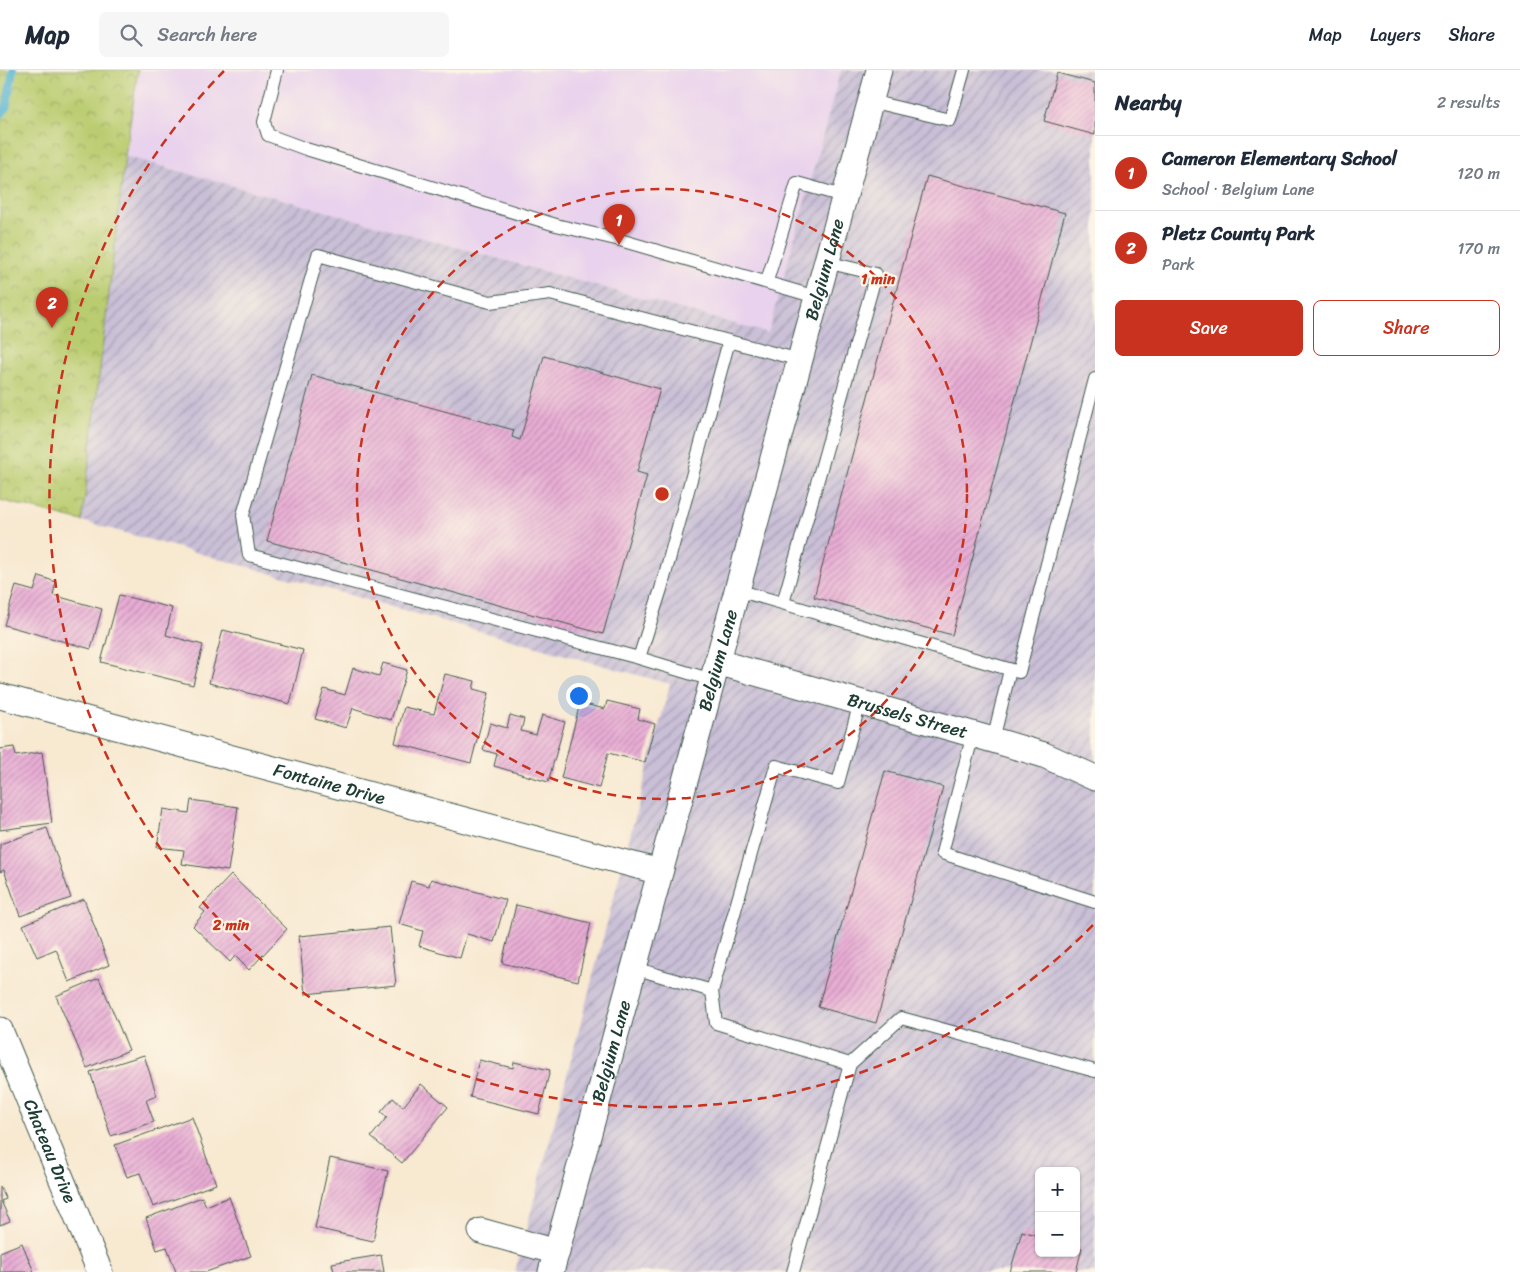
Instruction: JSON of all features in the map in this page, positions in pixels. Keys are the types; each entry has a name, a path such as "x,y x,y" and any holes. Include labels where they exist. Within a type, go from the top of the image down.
{"street":[{"name":"Belgium Lane","path":"481,1232 554,1262 843,196 879,70"},
{"name":"Brussels Street","path":"715,671 860,702 1044,755 1095,778"},
{"name":"Fontaine Drive","path":"0,696 660,872"},
{"name":"Chateau Drive","path":"0,1030 100,1272"}],"lane":[{"path":"277,70 264,122 268,135 306,149 556,225 620,240 767,281 816,297"},
{"path":"870,101 950,120 964,70"},
{"path":"767,281 797,183 843,196"},
{"path":"715,671 639,658 249,555 243,515 318,255 490,302 550,294 800,360"},
{"path":"783,603 876,274 826,262"},
{"path":"639,658 661,589 729,341"},
{"path":"737,590 1019,672 1095,379"},
{"path":"1010,670 983,737 942,853 1095,902"},
{"path":"850,1064 716,1023 712,991 776,766 838,782 860,702"},
{"path":"634,968 712,991"},
{"path":"793,1272 850,1064 901,1018 1095,1071"}],"shaded area":[{"path":"138,70 841,70 768,333 125,156"},
{"path":"841,70 1095,70 1095,1272 515,1272 670,684 82,521 125,156 768,333"}],"green space":[{"path":"0,70 138,70 125,156 82,521 0,500"}],"building":[{"path":"1057,73 1095,83 1095,135 1044,121"},
{"path":"927,176 1065,213 952,635 814,597"},
{"path":"544,356 660,389 637,472 647,475 603,634 267,541 312,375 514,430 512,437 520,440"},
{"path":"39,576 56,582 53,595 102,609 91,649 4,625 16,586 34,591"},
{"path":"119,595 172,608 166,635 203,645 193,685 101,662"},
{"path":"223,630 303,650 290,704 209,683"},
{"path":"383,663 407,670 391,720 353,708 346,728 315,719 324,689 345,695 353,668 379,676"},
{"path":"445,674 475,681 473,689 489,693 471,763 395,743 404,707 434,714"},
{"path":"607,701 640,709 638,719 655,724 645,762 608,753 599,788 561,778 580,703 605,709"},
{"path":"510,715 524,719 521,731 536,735 542,715 565,722 548,782 494,766 497,754 483,750 490,723 507,728"},
{"path":"14,747 16,756 42,752 52,823 0,830 0,749"},
{"path":"885,771 943,787 876,1023 818,1007"},
{"path":"191,800 238,807 228,871 182,864 184,850 157,847 163,809 189,813"},
{"path":"47,828 71,898 20,916 4,870 0,872 0,844"},
{"path":"231,875 287,929 249,970 235,956 230,962 193,926 205,912 200,908"},
{"path":"431,879 506,900 494,942 467,934 460,958 419,946 423,931 399,924 411,881 429,886"},
{"path":"84,899 109,965 69,982 56,949 37,957 23,925"},
{"path":"516,905 591,923 578,981 502,963"},
{"path":"390,927 396,985 305,994 299,936"},
{"path":"99,978 129,1050 87,1068 56,996"},
{"path":"144,1055 157,1096 146,1100 154,1122 111,1136 90,1072"},
{"path":"479,1060 513,1068 514,1062 550,1070 539,1114 470,1097"},
{"path":"421,1084 448,1107 402,1163 371,1137 387,1117 381,1112 393,1098 403,1107"},
{"path":"192,1117 216,1184 153,1207 140,1173 127,1177 115,1145"},
{"path":"330,1158 388,1171 373,1241 315,1228"},
{"path":"0,1186 6,1199 1,1201 10,1221 0,1225"},
{"path":"202,1197 206,1206 229,1197 251,1256 206,1272 176,1272 167,1247 157,1250 146,1218"},
{"path":"1022,1231 1035,1235 1035,1257 1080,1257 1076,1272 1010,1272"},
{"path":"22,1243 34,1272 0,1272 0,1252"},
{"path":"381,1255 384,1272 334,1272 332,1263"}],"waterway":[{"path":"0,115 6,109 13,70"}],"place":[{"name":"Cameron Elementary School","path":"619,245"},
{"name":"Pletz County Park","path":"52,328"}]}
